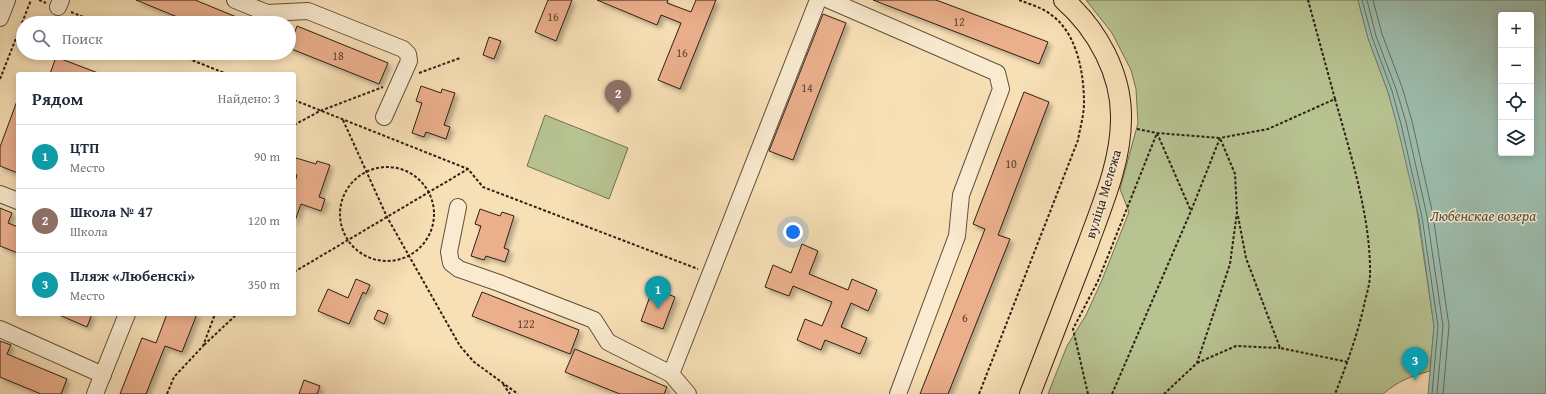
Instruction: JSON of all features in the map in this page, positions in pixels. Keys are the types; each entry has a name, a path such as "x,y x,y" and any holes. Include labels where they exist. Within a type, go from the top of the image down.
{"main road":[{"name":"вуліца Мележа","path":"1030,394 1098,216 1113,171 1121,125 1121,104 1114,73 1092,30 1078,12 1064,0"}],"lane":[{"path":"0,18 7,0"},
{"path":"235,0 267,13 308,11 403,49 408,54 409,61 384,117"},
{"path":"671,374 818,0"},
{"path":"829,0 997,73 1001,89 961,195 957,236 898,394"},
{"path":"0,194 16,200"},
{"path":"458,207 449,252 451,263 459,269 499,282 594,320 608,342 671,374 688,394"},
{"path":"95,394 126,316"},
{"path":"0,329 102,375"}],"path":[{"path":"25,16 31,0"},
{"path":"979,394 1078,140 1084,104 1082,76 1077,53 1069,37 1059,22 1051,14 1019,0"},
{"path":"1308,0 1353,161 1369,240 1370,276 1360,320 1348,362 1336,394"},
{"path":"0,79 16,39"},
{"path":"296,124 320,110 460,58"},
{"path":"192,60 222,72"},
{"path":"0,69 4,70"},
{"path":"1135,129 1157,133 1220,138 1268,129 1335,99"},
{"path":"296,101 468,169 483,187 710,274"},
{"path":"343,119 387,217 460,346 474,362 518,394"},
{"path":"1157,133 1191,211"},
{"path":"1088,394 1073,329 1098,281 1157,133"},
{"path":"1112,394 1191,211 1220,138"},
{"path":"1220,138 1235,174 1237,212 1246,258 1280,348"},
{"path":"381,167 395,167 409,172 421,180 430,192 435,210 433,229 424,245 409,257 392,262 375,260 359,253 348,240 341,226 340,209 344,194 353,181 366,171 381,167"},
{"path":"296,271 468,169"},
{"path":"1197,363 1230,264 1237,212"},
{"path":"203,346 214,316"},
{"path":"167,394 174,378 203,346 235,316"},
{"path":"1164,394 1197,363 1236,346 1280,348 1348,362"},
{"path":"502,382 510,394"}],"green space":[{"path":"1086,0 1358,0 1368,38 1388,92 1403,144 1415,197 1434,326 1430,371 1405,380 1383,394 1048,394 1067,346 1086,315 1102,280 1129,212 1120,189 1138,123 1136,89 1131,70 1112,33"},
{"path":"545,115 628,148 609,199 527,166"}],"water":[{"name":"Любенскае возера","path":"1358,0 1546,0 1546,394 1428,394 1434,326 1419,218 1388,92 1368,38"}],"building":[{"path":"136,0 195,0 234,16 175,16"},
{"path":"548,0 572,0 556,41 535,32"},
{"path":"597,0 668,0 667,3 691,12 696,0 716,0 680,89 658,80 681,23 661,15 657,25"},
{"path":"873,0 936,0 1048,42 1039,64"},
{"path":"823,14 846,23 793,160 769,151"},
{"path":"297,26 388,63 379,84 296,51"},
{"path":"489,37 501,41 494,59 483,55"},
{"path":"55,60 64,60 95,72 51,72"},
{"path":"421,86 441,93 442,89 455,93 444,125 450,127 446,139 426,132 424,137 412,133 422,103 416,101"},
{"path":"1024,92 1049,102 998,235 1010,239 948,394 920,394 985,229 973,224"},
{"path":"16,104 16,172 0,166 0,147"},
{"path":"296,158 316,164 317,161 330,165 319,197 325,199 321,211 301,204 296,218"},
{"path":"0,208 12,213 8,223 16,226 16,252 0,246"},
{"path":"480,209 500,216 502,212 514,216 504,248 509,250 505,262 486,256 484,260 471,256 481,226 475,224"},
{"path":"802,244 818,251 809,274 848,290 852,279 877,290 868,311 851,303 841,327 867,338 860,354 825,340 821,350 797,340 805,319 822,326 832,302 793,286 789,296 765,287 773,265 791,273"},
{"path":"356,279 370,285 366,294 363,292 349,324 318,311 328,289 348,298"},
{"path":"653,288 675,297 663,329 641,321"},
{"path":"482,292 579,330 570,354 472,316"},
{"path":"378,310 388,314 384,324 374,319"},
{"path":"62,316 91,316 87,327"},
{"path":"166,316 196,316 182,352 165,346 146,394 120,394 142,338 156,343"},
{"path":"0,341 11,345 7,354 67,379 61,394 41,394 0,377"},
{"path":"575,349 667,387 664,394 620,394 565,372"},
{"path":"304,380 320,386 317,394 299,394"}],"place":[{"name":"Школа № 47","path":"618,113"},
{"name":"ЦТП","path":"658,309"},
{"name":"Пляж «Любенскі»","path":"1415,380"}]}
